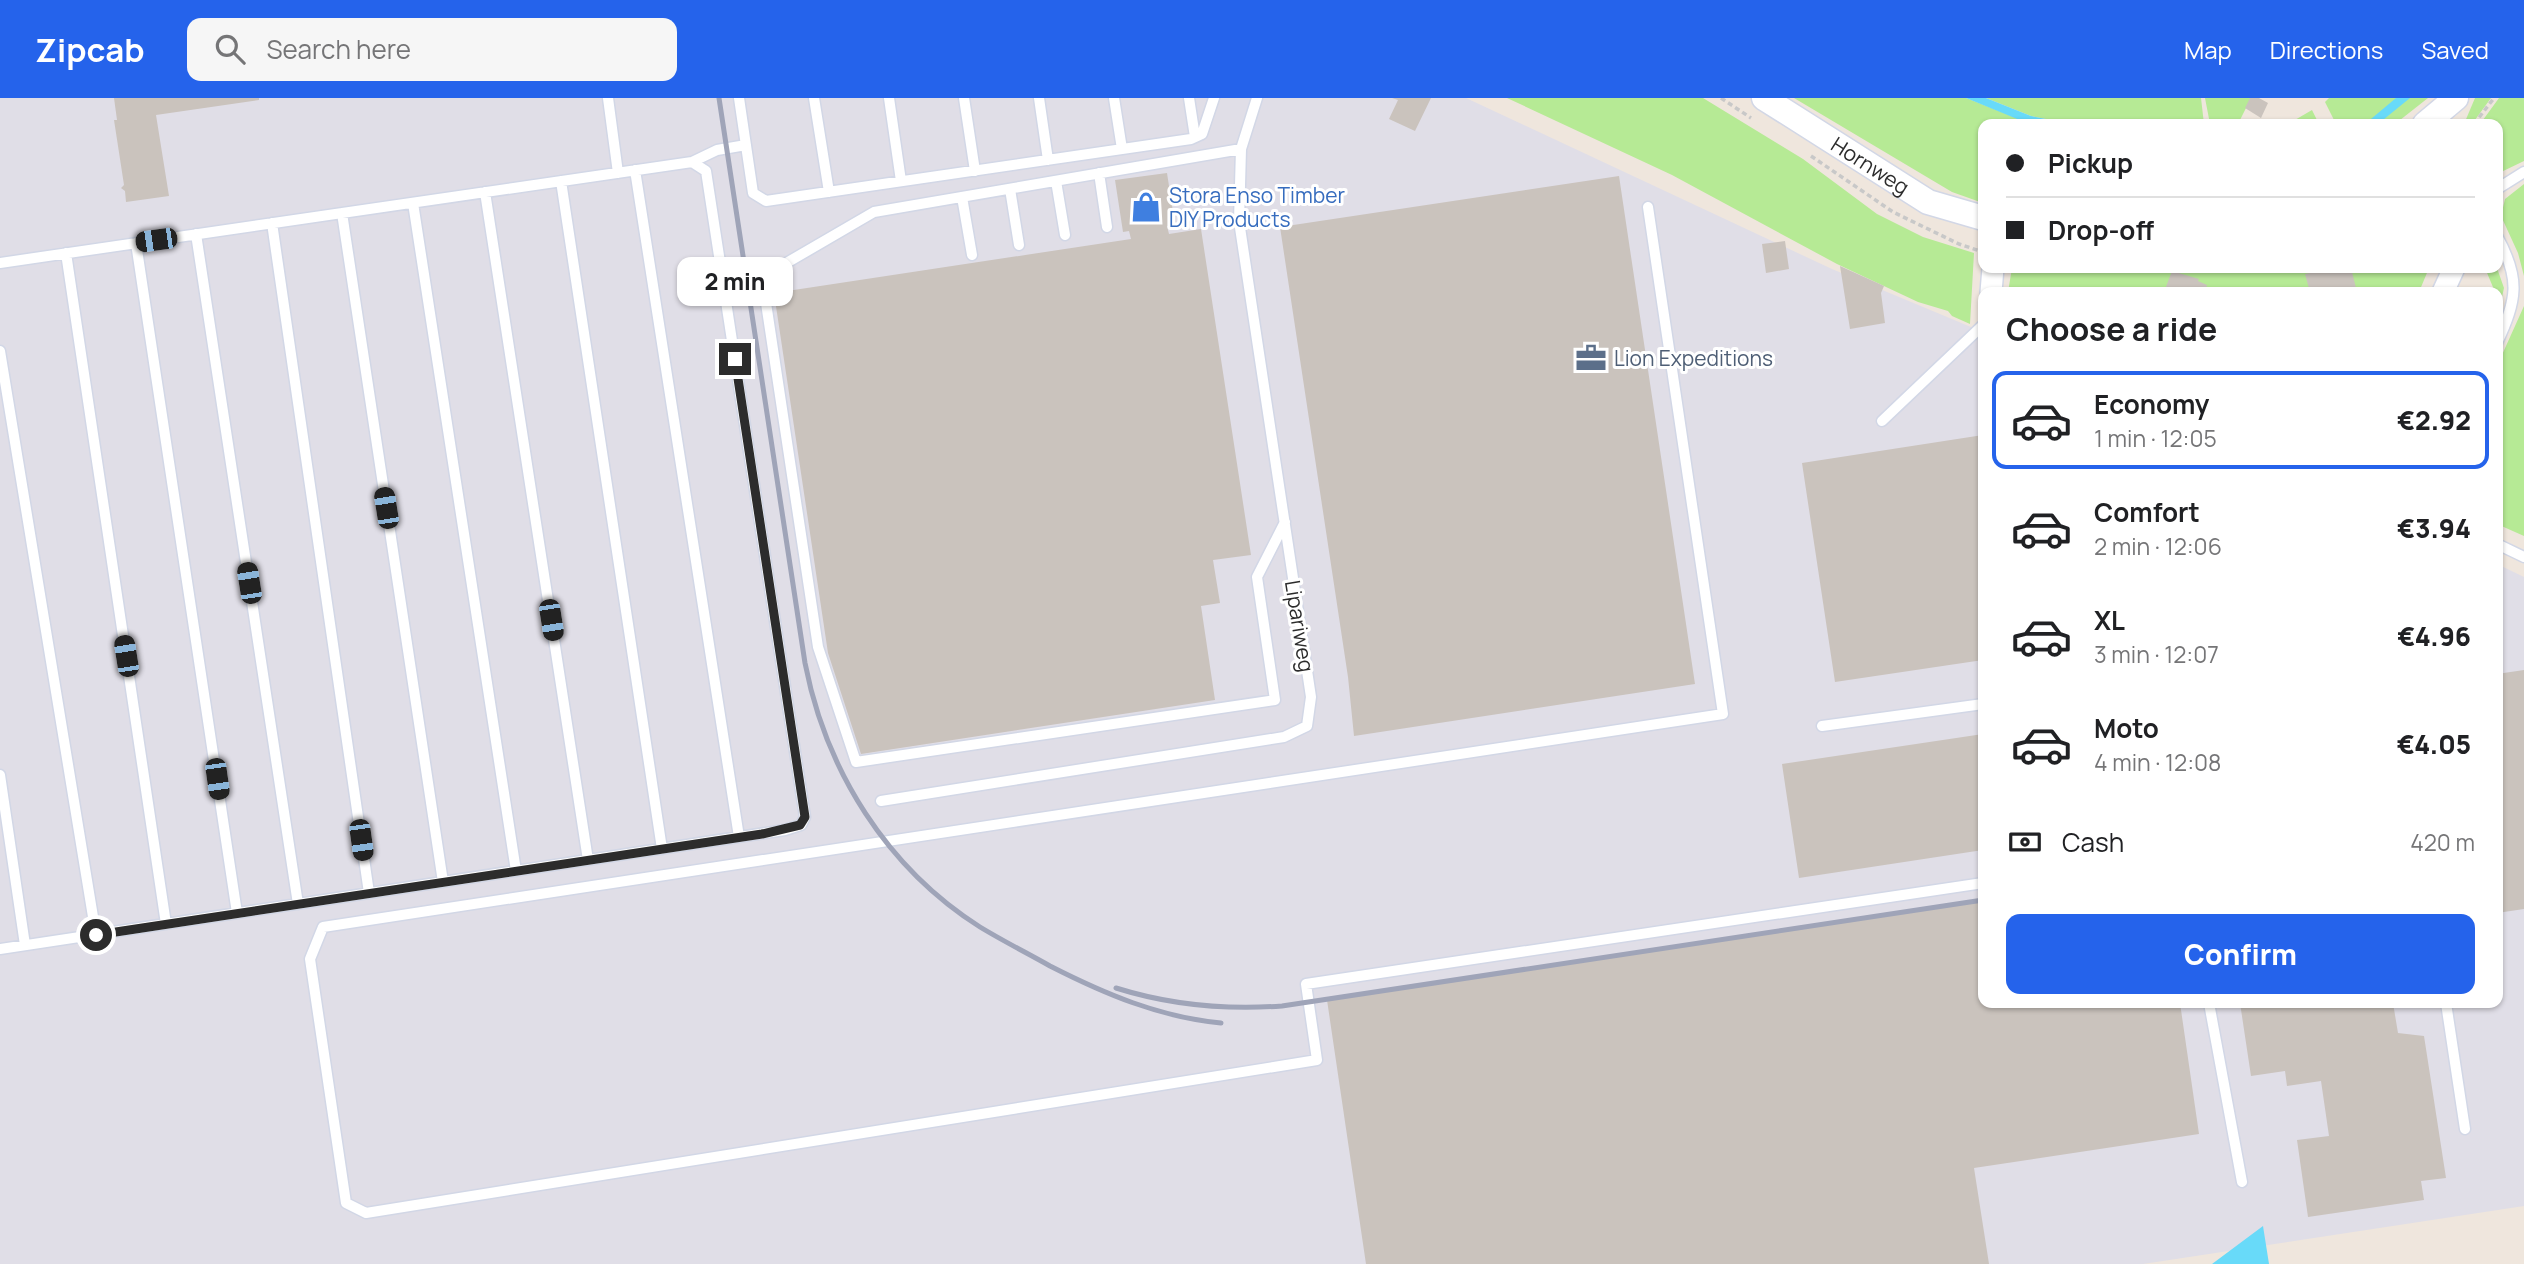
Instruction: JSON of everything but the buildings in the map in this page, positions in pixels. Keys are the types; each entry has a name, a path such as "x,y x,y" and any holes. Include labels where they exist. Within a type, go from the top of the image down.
{"street":[{"name":"Hornweg","path":"1764,98 1928,202 1978,217"},
{"path":"2431,119 2456,98"}],"lane":[{"path":"608,98 618,173"},
{"path":"739,98 752,193 766,201 1195,137 1202,134 1214,98"},
{"path":"814,98 829,192"},
{"path":"889,98 901,181"},
{"path":"964,98 975,170"},
{"path":"1039,98 1048,160"},
{"path":"1114,98 1122,149"},
{"path":"1189,98 1195,137"},
{"name":"Lipariweg","path":"881,801 1284,737 1307,726 1311,697 1239,222 1241,149 1257,98"},
{"path":"0,263 692,162 717,150 746,145"},
{"path":"1241,149 874,212 764,275 818,647 856,762 1275,700 1257,576 1285,522"},
{"path":"0,949 785,830 800,825 805,817 706,170 692,162"},
{"path":"635,170 738,837"},
{"path":"2503,185 2524,172"},
{"path":"1099,173 1107,227"},
{"path":"561,181 662,849"},
{"path":"1056,181 1065,235"},
{"path":"1010,188 1018,245"},
{"path":"485,192 588,860"},
{"path":"962,197 972,255"},
{"path":"412,203 516,871"},
{"path":"1648,207 1723,714 323,927 310,958 346,1203 366,1213 1317,1060 1306,984 1978,884"},
{"path":"342,213 443,882"},
{"path":"272,223 369,893"},
{"path":"196,234 298,904"},
{"path":"136,243 237,913"},
{"path":"2503,246 2515,283 2510,314 2503,330"},
{"path":"66,253 166,924"},
{"path":"1882,421 1978,330"},
{"path":"0,351 96,935"},
{"path":"2503,547 2524,557"},
{"path":"1822,726 1978,705"},
{"path":"0,775 25,946"},
{"path":"2210,1008 2242,1182"},
{"path":"2447,1008 2465,1129"}],"path":[{"path":"2478,119 2494,98"}],"shaded area":[{"path":"0,98 1466,98 1832,269 1978,330 1978,1008 2503,1008 2503,567 2524,577 2524,1206 2143,1264 0,1264"}],"green space":[{"path":"1507,98 1703,98 1803,159 1877,214 1923,237 1974,253 1970,324 1952,316 1948,311 1918,302 1837,264 1672,175"},
{"path":"1794,98 1966,98 2019,119 1978,119 1978,201 1952,192"},
{"path":"1986,98 2201,98 2203,119 2046,119 2031,116"},
{"path":"2205,98 2251,98 2240,119 2209,119"},
{"path":"2329,98 2428,98 2401,119 2334,119 2325,102"},
{"path":"2475,98 2491,98 2476,119 2466,119"},
{"path":"2499,98 2524,98 2524,161 2503,171 2503,119 2484,119"},
{"path":"2312,110 2316,119 2297,119"},
{"path":"2524,184 2524,276 2518,253 2503,220 2505,199"},
{"path":"2011,273 2427,273 2421,287 2009,287"},
{"path":"2487,273 2499,273 2504,288 2503,292 2503,287 2493,287"},
{"path":"2524,306 2524,536 2503,527 2503,353"}],"water":[{"path":"1966,98 1986,98 2031,116 2046,119 2017,119"},
{"path":"2396,98 2410,98 2384,119 2371,119"},
{"path":"2263,1226 2269,1264 2212,1264"}],"railway":[{"path":"719,98 805,663 828,742 845,778 889,846 916,876 980,927 1050,966 1112,995 1154,1010 1221,1023"},
{"path":"1116,988 1157,999 1198,1005 1282,1006 1978,901"}],"place":[{"name":"Stora Enso Timber DIY Products","path":"1146,207"},
{"name":"Lion Expeditions","path":"1591,358"}],"route":[{"path":"96,935 762,834 800,825 805,817 735,359"}]}
